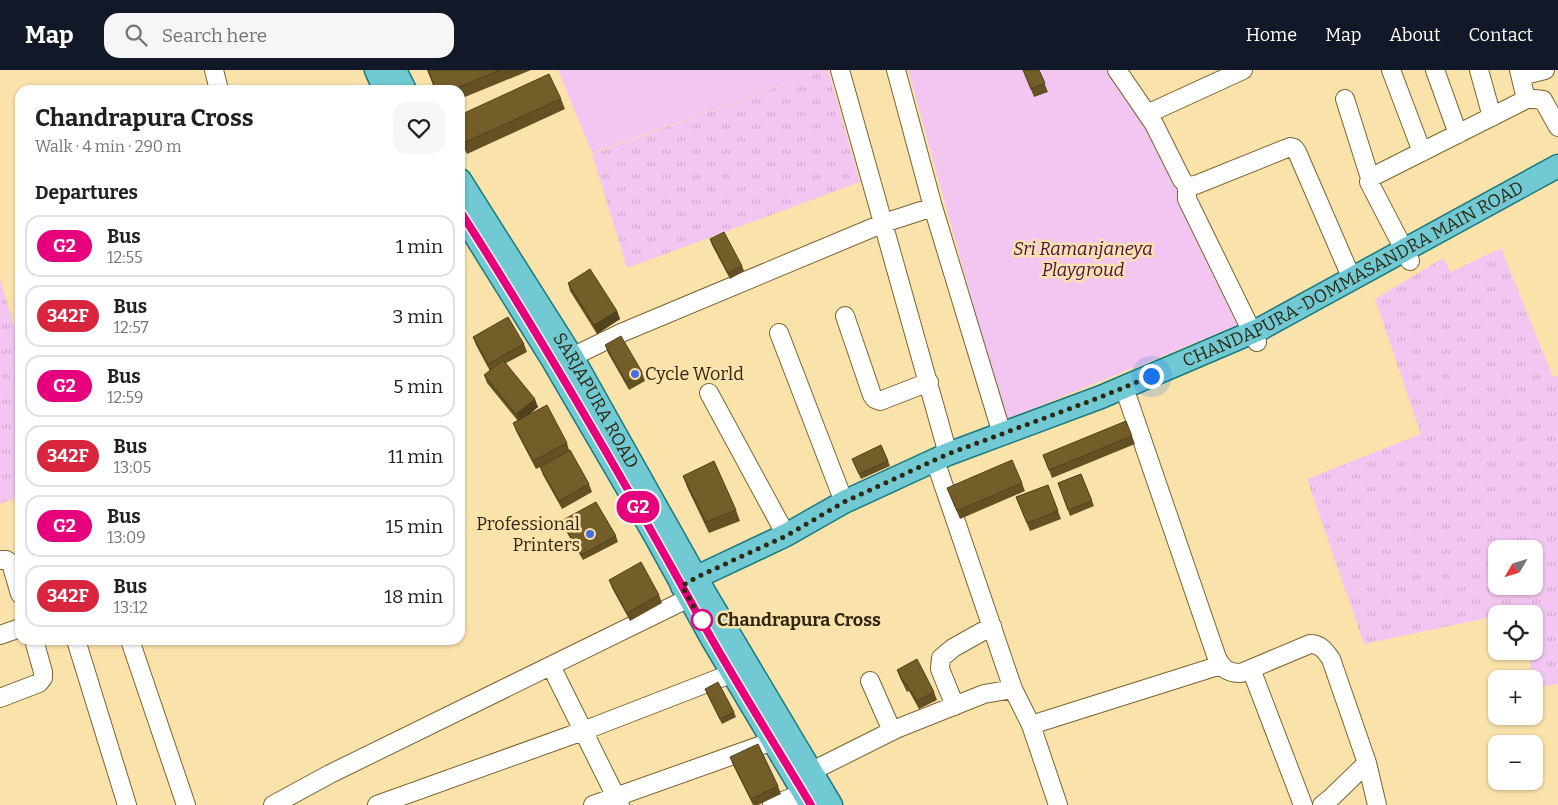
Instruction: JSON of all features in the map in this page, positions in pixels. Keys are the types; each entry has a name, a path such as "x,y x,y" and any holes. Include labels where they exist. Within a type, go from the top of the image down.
{"main road":[{"path":"376,70 383,85"},
{"path":"395,70 402,85"},
{"name":"CHANDAPURA-DOMMASANDRA MAIN ROAD","path":"693,588 844,502 944,463 1128,399 1255,337 1360,289 1408,256 1558,166"},
{"name":"CHANDAPURA-DOMMASANDRA MAIN ROAD","path":"693,588 793,547 944,463 1002,434 1255,337 1352,279 1408,256 1558,181"},
{"name":"SARJAPURA ROAD","path":"465,188 572,357 693,588 733,673 808,799"},
{"name":"SARJAPURA ROAD","path":"465,219 556,365 653,532 693,588 831,805"}],"street":[{"path":"214,70 218,85"},
{"path":"840,70 929,382 944,463 992,626 1013,689 1031,725 1058,805"},
{"path":"896,70 933,207 1002,434"},
{"path":"1117,70 1154,124 1182,180 1187,185 1193,186 1290,147 1294,148 1352,279"},
{"path":"1147,114 1243,70"},
{"path":"1391,70 1422,152"},
{"path":"1436,70 1458,134"},
{"path":"1479,70 1492,117"},
{"path":"1525,98 1520,73 1545,70"},
{"path":"1370,178 1492,117 1523,101 1525,98"},
{"path":"1525,98 1543,100 1558,127"},
{"path":"1345,99 1370,182 1408,256"},
{"path":"1187,185 1187,199 1255,337"},
{"path":"572,357 630,330 884,223 933,207"},
{"path":"845,316 872,395 876,400 880,401 929,382"},
{"path":"779,333 844,502"},
{"path":"709,393 786,536"},
{"path":"1128,399 1221,665 1226,671 1241,673 1310,644 1317,644 1324,649 1331,659 1367,763 1377,805"},
{"path":"0,560 6,560 11,564 15,577"},
{"path":"283,803 330,774 551,666 693,588"},
{"path":"955,706 940,669 941,658 953,648 992,626"},
{"path":"0,635 15,630"},
{"path":"0,698 39,683 43,678 35,645"},
{"path":"78,645 127,805"},
{"path":"132,645 186,805"},
{"path":"1031,725 1221,665"},
{"path":"551,666 618,801"},
{"path":"1251,669 1303,805"},
{"path":"377,805 583,731 733,673"},
{"path":"870,681 892,731"},
{"path":"810,772 892,731 984,694 1013,689"},
{"path":"593,805 618,801 773,741"},
{"path":"1322,805 1367,763"},
{"path":"772,805 808,799"}],"green space":[{"path":"558,70 825,70 592,153"},
{"path":"828,70 860,182 627,268 592,154"},
{"name":"Sri Ramanjaneya Playgroud","path":"908,70 1107,70 1156,137 1243,323 1005,420"},
{"path":"1501,248 1553,377 1558,376 1558,684 1543,686 1543,670 1531,670 1530,660 1543,660 1543,605 1488,605 1488,618 1364,644 1307,479 1421,434 1375,299 1443,258 1451,272"},
{"path":"0,279 15,329 15,498 0,504"}],"building":[{"path":"428,70 500,70 464,85 434,85"},
{"path":"1023,70 1039,70 1045,83 1031,89"},
{"path":"549,74 561,99 465,142 465,113"},
{"path":"724,232 742,266 728,273 710,239"},
{"path":"590,269 617,311 594,325 568,283"},
{"path":"508,317 524,344 488,364 473,337"},
{"path":"621,336 642,372 626,382 605,345"},
{"path":"503,360 535,399 516,414 484,375"},
{"path":"547,405 567,443 533,461 513,423"},
{"path":"1126,421 1132,436 1049,470 1043,455"},
{"path":"881,445 888,461 859,474 852,459"},
{"path":"570,450 589,484 559,501 540,467"},
{"path":"1012,460 1022,483 957,511 947,488"},
{"path":"714,461 736,510 706,522 683,476"},
{"path":"1081,474 1092,501 1068,510 1058,483"},
{"path":"1048,485 1058,511 1027,523 1016,497"},
{"name":"Professional Printers","path":"596,502 616,536 581,555 561,521"},
{"path":"641,562 659,595 627,613 609,580"},
{"path":"917,659 934,692 917,701 897,670"},
{"path":"718,682 734,712 720,719 705,689"},
{"path":"758,744 778,786 751,799 730,757"}],"bus line":[{"name":"G2","path":"465,219 552,359 653,532 682,586 811,805"}],"place":[{"name":"Cycle World","path":"635,374"},
{"name":"Professional Printers","path":"590,534"},
{"name":"Chandrapura Cross","path":"702,620"}],"route":[{"path":"702,620 704,625 682,586 697,577 786,536 844,502 948,454 1101,397 1151,376"}]}
